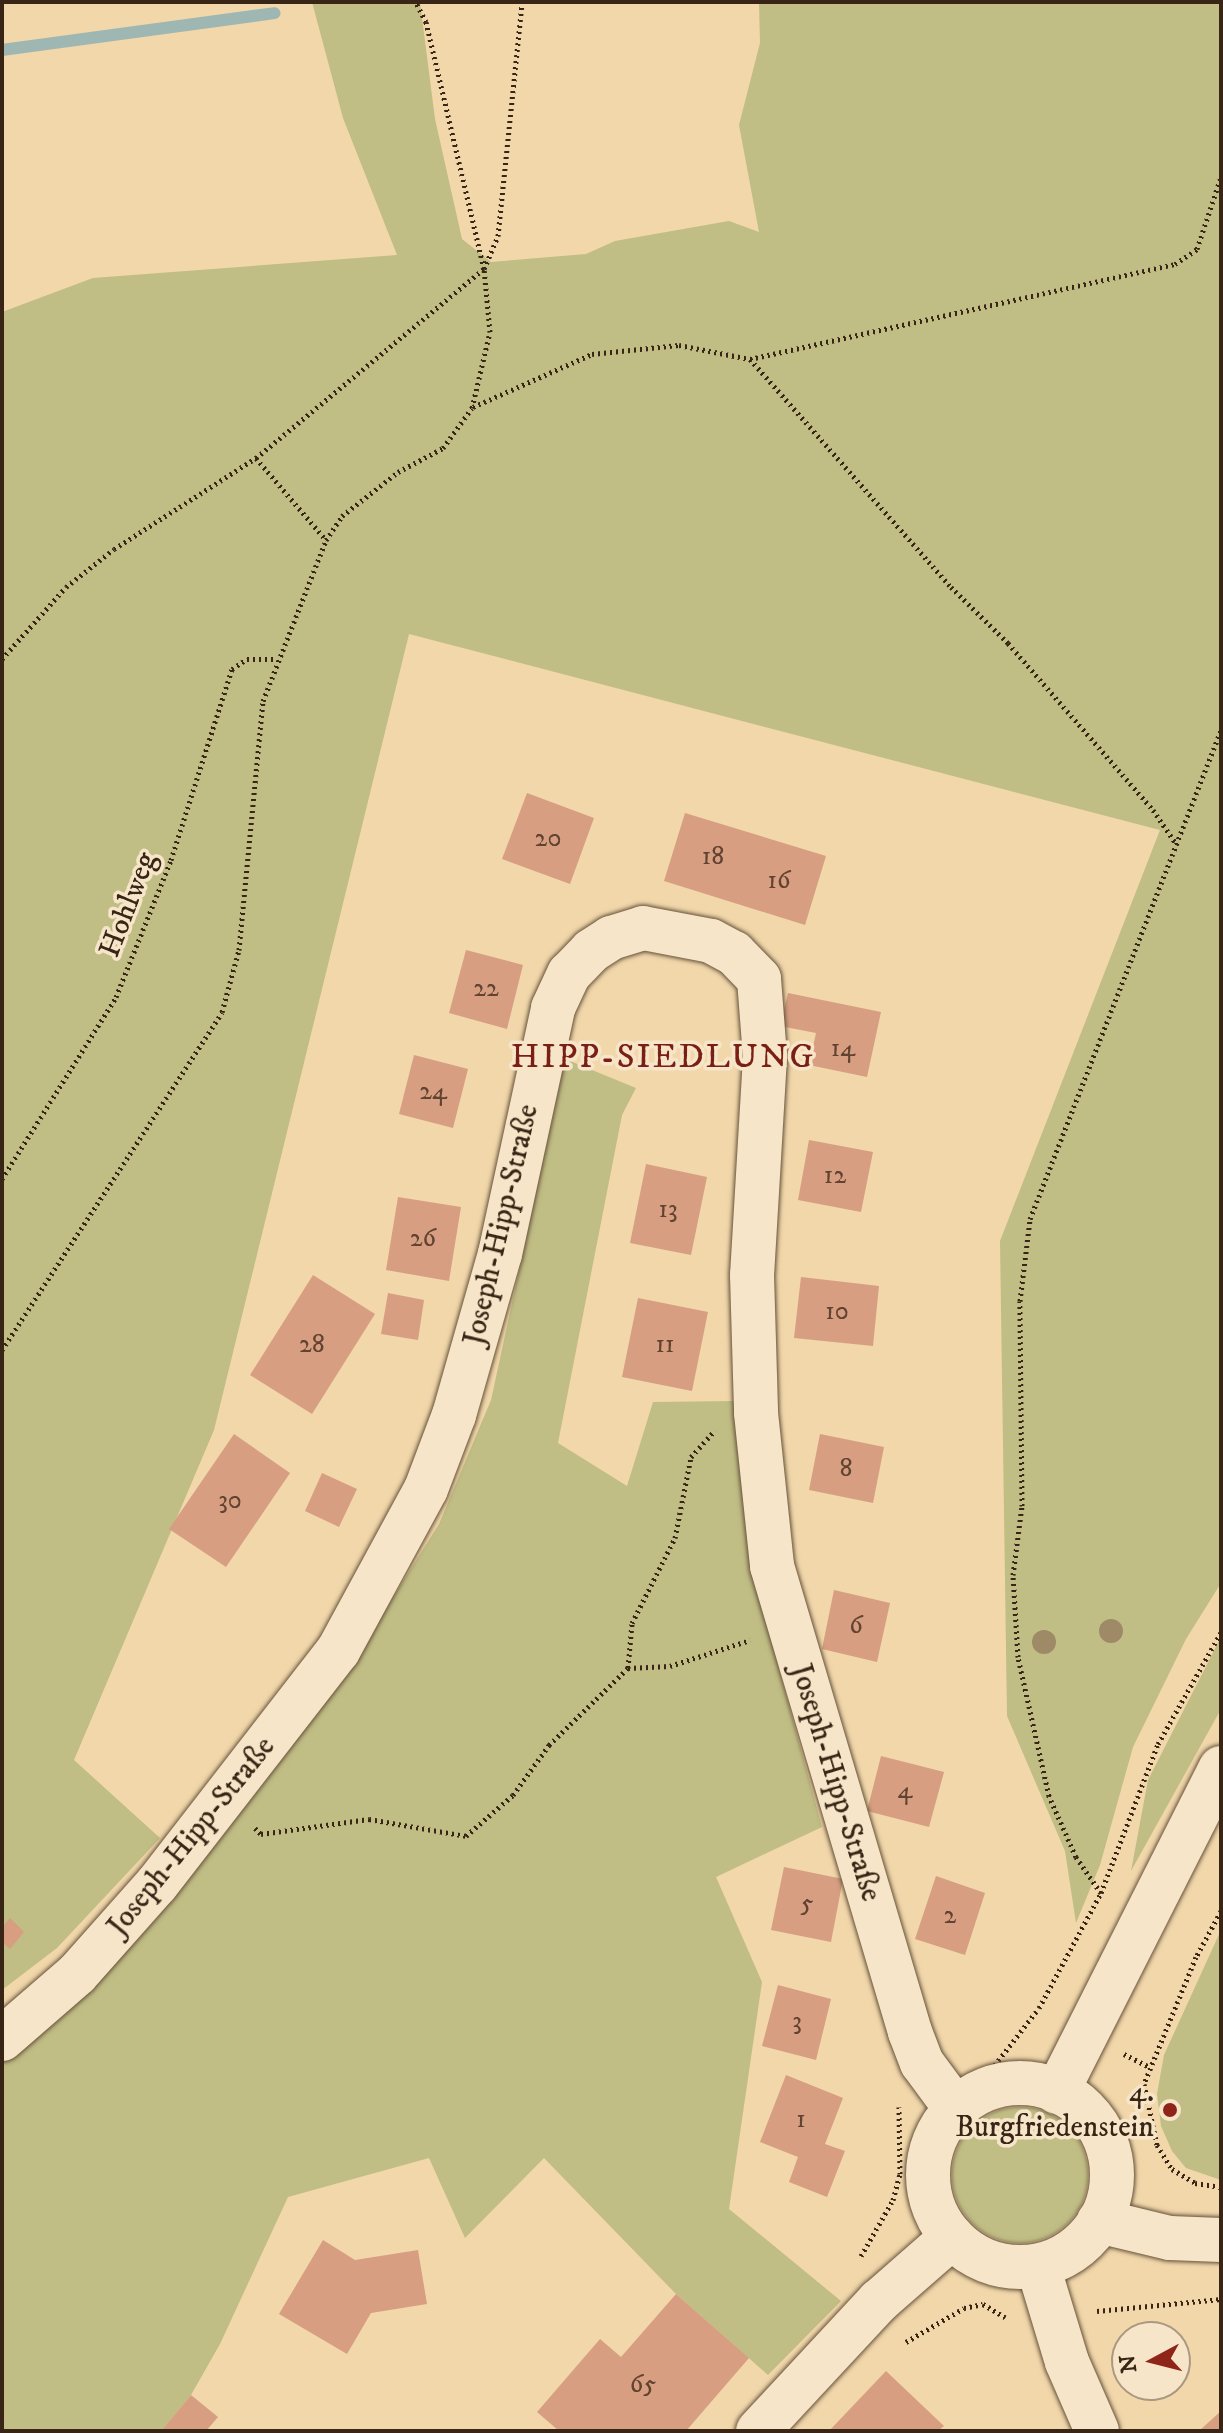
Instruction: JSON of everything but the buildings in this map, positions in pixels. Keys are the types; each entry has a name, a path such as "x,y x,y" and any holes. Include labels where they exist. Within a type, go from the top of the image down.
{"street":[{"name":"Joseph-Hipp-Straße","path":"2,2039 77,1974 226,1799 338,1651 426,1489 484,1321 540,1049 564,985 591,951 611,938 643,928 711,941 734,953 759,979 765,1057 752,1275 756,1413 772,1566 922,2063 956,2109"},
{"path":"1057,2092 1221,1768"},
{"path":"1007,2083 1038,2084 1057,2092 1092,2116 1107,2144 1113,2175 1099,2221 1067,2254 1038,2266 991,2261 952,2237 931,2197 928,2171 932,2146 956,2109 982,2091 1007,2083"},
{"path":"1099,2221 1170,2238 1221,2240"},
{"path":"758,2431 879,2301 952,2237"},
{"path":"1038,2266 1053,2317 1097,2431"}],"path":[{"path":"2,1350 222,1012 239,950 257,734 277,659 326,540 342,516 398,472 443,448 472,408 490,332 484,269 426,22 416,2"},
{"path":"2,659 66,587 102,559 256,458 484,269 498,236 522,2"},
{"path":"472,408 592,354 679,345 750,359 1175,264 1197,249 1221,177"},
{"path":"750,359 951,587 1008,643 1153,810 1177,846"},
{"path":"256,458 326,540"},
{"name":"Hohlweg","path":"2,1179 116,997 171,860 232,669 263,655 277,659"},
{"path":"1101,1893 1076,1857 1049,1796 1018,1657 1013,1575 1022,1506 1020,1301 1030,1219 1221,730"},
{"path":"628,1668 632,1623 675,1538 691,1457 710,1434 736,1416 756,1413"},
{"path":"226,1799 261,1834 369,1819 466,1836 513,1795 549,1745 628,1668 699,1659 788,1625"},
{"path":"876,2229 900,2174 899,2092 922,2063 947,2051 966,2072 991,2070 1039,2008 1101,1893 1158,1744 1221,1632"},
{"path":"1221,1911 1196,1957 1144,2084 1157,2145 1172,2169 1195,2183 1221,2187"},
{"path":"898,2349 918,2332 973,2306 1000,2310 1013,2327 1053,2317 1221,2299"}],"shaded area":[{"path":"312,2 420,2 435,119 462,239 491,262 586,254 615,241 729,221 759,232 739,125 760,43 759,2 1221,2 1221,1583 1186,1639 1133,1747 1100,1865 1076,1923 1065,1851 1007,1716 1000,1241 1160,830 409,634 214,1430 74,1760 160,1838 57,1948 2,1990 2,312 93,278 397,255 343,118"},
{"path":"565,1059 636,1088 622,1115 558,1443 627,1486 653,1402 735,1401 749,1558 822,1827 716,1877 762,1982 729,2209 841,2301 768,2375 676,2294 544,2158 465,2238 429,2158 288,2197 220,2344 191,2395 161,2431 2,2431 2,2056 363,1645 439,1524 491,1400"},
{"path":"1221,1637 1221,1709 1131,1871 1148,1780"},
{"path":"1221,1930 1221,2180 1186,2168 1172,2151 1161,2126 1157,2094 1164,2055"},
{"path":"1020,2107 1046,2112 1068,2127 1083,2149 1088,2175 1083,2201 1068,2223 1046,2238 1020,2243 994,2238 972,2223 957,2201 952,2175 957,2149 972,2127 994,2112"}],"waterway":[{"path":"2,50 275,13"}],"place":[{"name":"4. Burgfriedenstein","path":"1170,2110"}],"district":[{"name":"HIPP-SIEDLUNG","path":"663,1058"}]}
